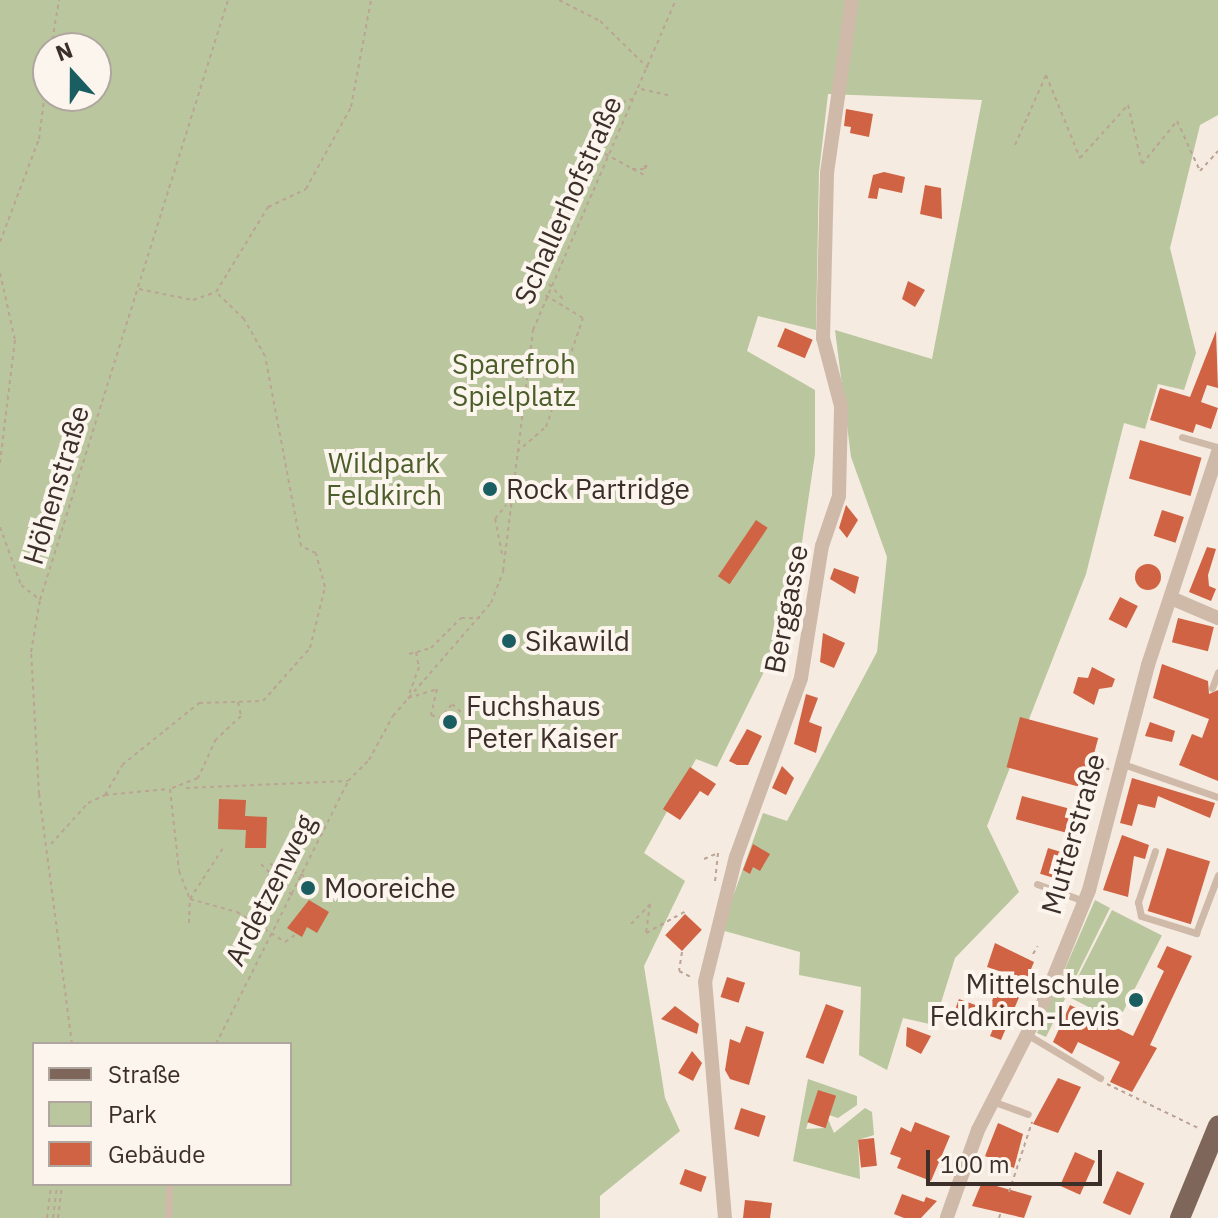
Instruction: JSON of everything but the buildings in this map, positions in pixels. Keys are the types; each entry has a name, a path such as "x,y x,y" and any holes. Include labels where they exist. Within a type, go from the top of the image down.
{"main road":[{"path":"1180,1218 1216,1131"}],"street":[{"name":"Berggasse","path":"725,1218 705,982 736,857 801,678 822,546 839,496 841,406 823,338 827,173 852,0"},
{"name":"Mutterstraße","path":"946,1218 992,1101 1085,902 1120,768 1218,450"},
{"path":"1171,598 1218,618"}],"lane":[{"path":"1182,437 1218,450"},
{"path":"1212,688 1218,672"},
{"path":"1120,768 1218,797"},
{"path":"1155,851 1138,902 1141,916 1196,933 1218,875"},
{"path":"1037,884 1085,902"},
{"path":"1026,1033 1100,1078"},
{"path":"992,1101 1028,1114"},
{"path":"168,1218 169,1186"}],"path":[{"path":"54,32 59,0"},
{"name":"Höhenstraße","path":"72,1042 31,695 40,600 228,0"},
{"path":"138,289 193,300 216,292 268,207 306,189 337,142 351,107 371,0"},
{"path":"559,0 600,21 649,69"},
{"name":"Schallerhofstraße","path":"369,760 408,698 480,618 503,571 508,504 533,330 544,294 573,227 649,69 676,0"},
{"path":"1015,145 1046,75 1080,158 1128,105 1142,164 1177,121 1200,171 1218,151"},
{"path":"640,88 668,95"},
{"path":"573,227 563,199 572,177 598,150 607,108 635,98"},
{"path":"0,242 39,139 42,112"},
{"path":"591,146 644,175"},
{"path":"632,170 642,168"},
{"path":"0,273 15,340 0,463"},
{"path":"549,284 559,291 564,300"},
{"path":"105,795 122,765 199,703 238,699 263,701 310,648 325,587 316,553 301,546 265,356 238,311 216,292"},
{"path":"517,452 546,427 583,318 544,294"},
{"path":"503,555 496,550 495,519 498,508 508,504"},
{"path":"0,527 21,585 40,600"},
{"path":"409,654 431,648 461,618 480,618"},
{"path":"467,635 472,641"},
{"path":"408,698 419,667 416,652"},
{"path":"408,698 437,689 431,715 444,717 452,704 461,712"},
{"path":"184,788 198,778 216,739 241,716 238,699"},
{"name":"Ardetzenweg","path":"217,1042 305,877 348,781 369,760"},
{"path":"1091,764 1120,768"},
{"path":"50,845 88,803 105,795 184,788 348,781"},
{"path":"170,789 179,871 190,899 189,923"},
{"path":"190,899 225,845"},
{"path":"704,859 718,853 715,882 726,868"},
{"path":"261,864 294,897"},
{"path":"270,864 305,877"},
{"path":"190,899 237,912 285,942 295,935"},
{"path":"631,924 650,904 646,933 686,911"},
{"path":"1033,954 1038,946"},
{"path":"682,952 679,971 691,977"},
{"path":"1100,1078 1216,1131"},
{"path":"1009,1192 1029,1142 1024,1140 1034,1116 1028,1114"},
{"path":"47,1218 51,1186"},
{"path":"56,1218 59,1186"},
{"path":"999,1218 1001,1212"}],"green space":[{"path":"0,0 1218,0 1218,115 1200,125 1170,248 1196,353 1184,390 1158,384 1145,429 1124,423 1086,574 987,826 1019,892 955,958 934,1025 903,1018 887,1070 859,1055 861,987 799,975 800,952 721,930 763,813 787,821 877,652 887,557 851,457 835,330 932,359 982,100 828,94 819,172 816,330 758,316 747,351 815,390 815,454 791,617 717,767 696,759 644,853 685,881 644,966 665,1098 680,1131 600,1196 600,1218 0,1218"},
{"path":"1095,900 1110,908 1046,1037 1037,1033"},
{"path":"1112,910 1162,935 1118,1022 1068,996"},
{"path":"808,1079 857,1096 857,1105 838,1118 829,1115 818,1091 806,1129 825,1128 828,1119 834,1133 865,1108 872,1112 874,1135 858,1140 860,1179 793,1161"}],"place":[{"name":"Rock Partridge","path":"490,489"},
{"name":"Sikawild","path":"509,641"},
{"name":"Fuchshaus Peter Kaiser","path":"450,722"},
{"name":"Mooreiche","path":"308,888"},
{"name":"Mittelschule Feldkirch-Levis","path":"1136,1000"}],"park label":[{"name":"Sparefroh Spielplatz","path":"514,380"},
{"name":"Wildpark Feldkirch","path":"384,479"}]}
